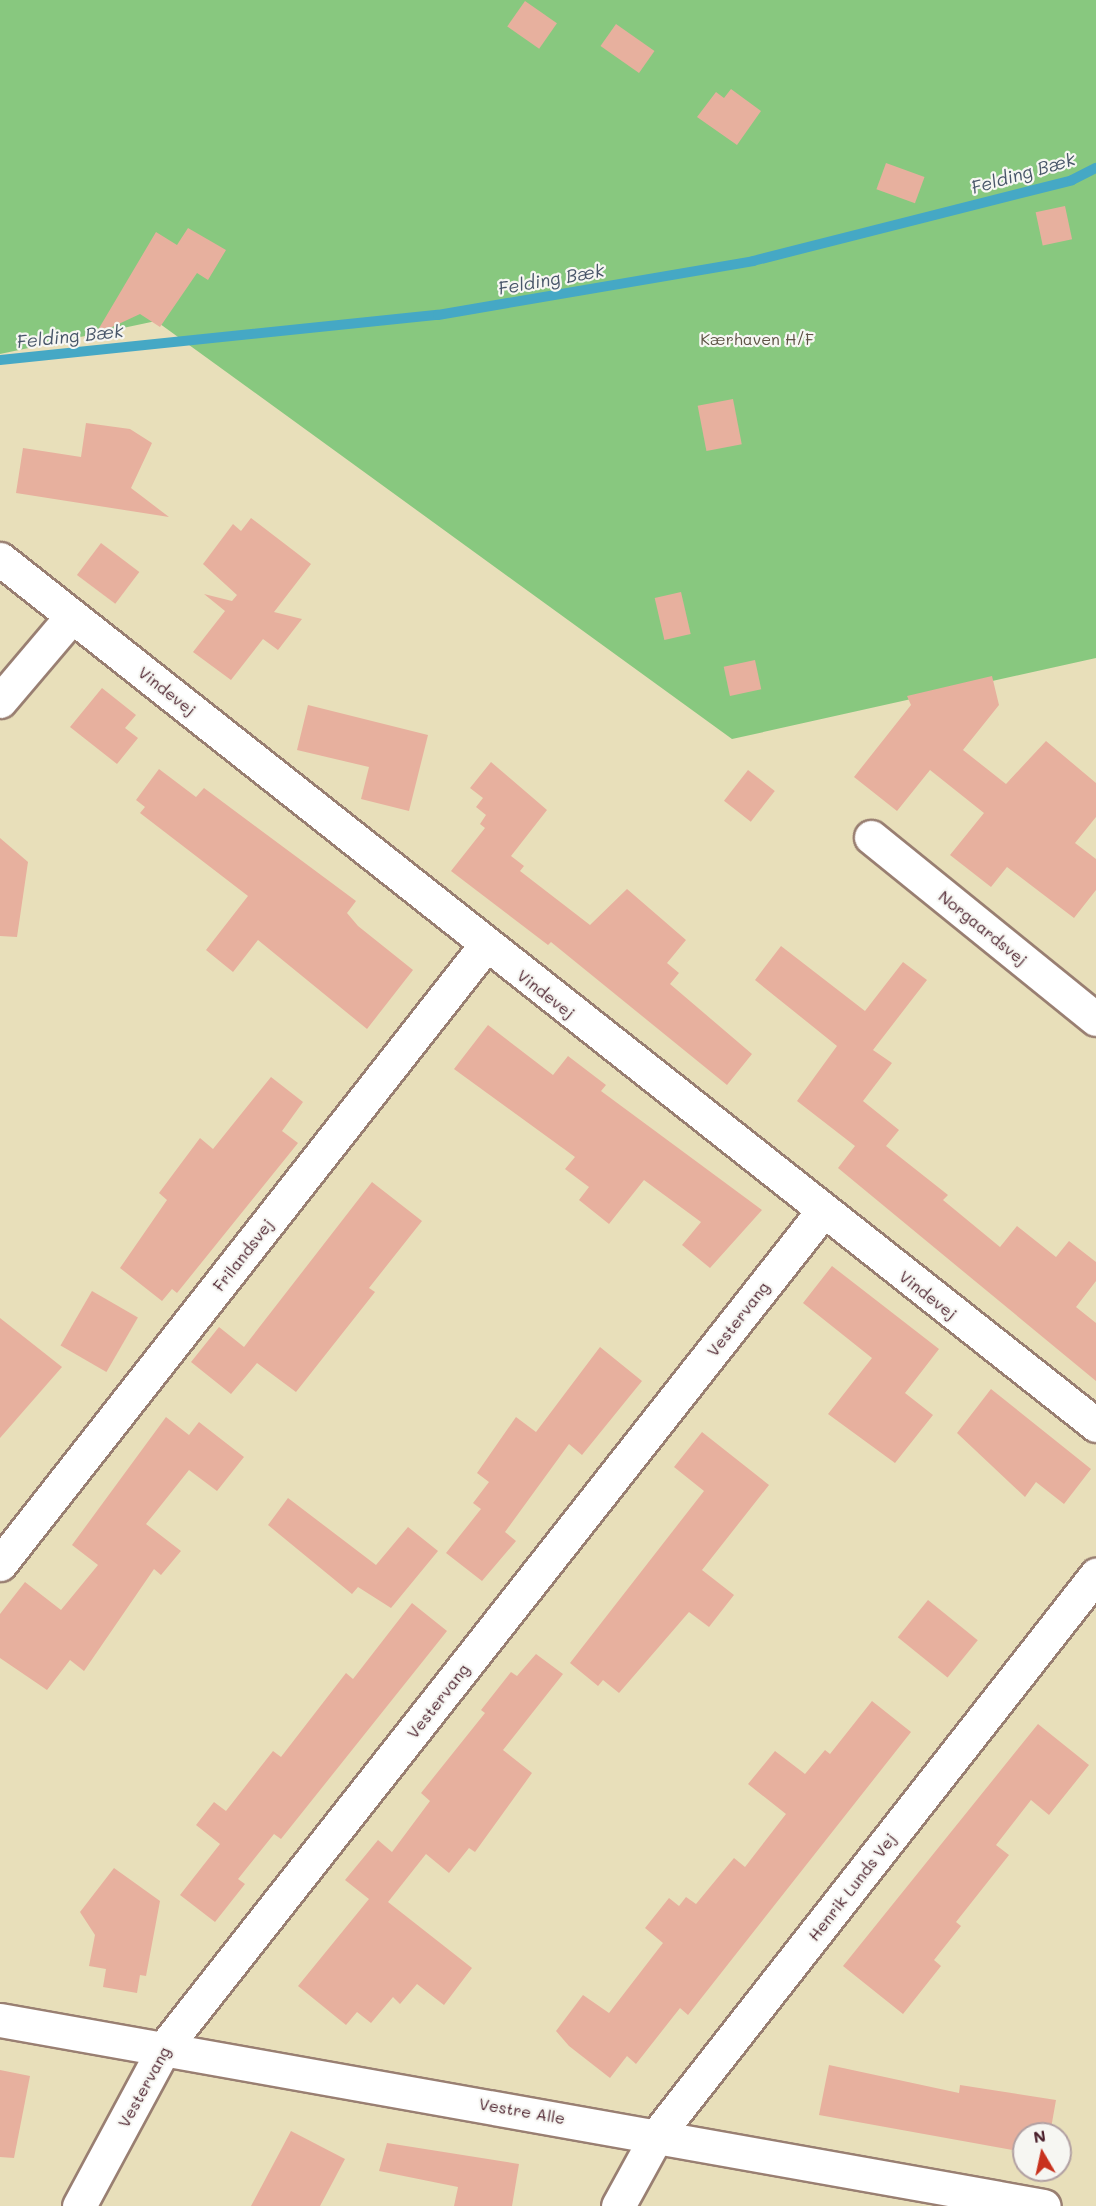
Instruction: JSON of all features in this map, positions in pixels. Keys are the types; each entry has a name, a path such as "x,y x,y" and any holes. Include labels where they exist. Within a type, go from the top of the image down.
{"street":[{"name":"Vindevej","path":"0,559 485,946 1096,1425"},
{"path":"0,701 72,616"},
{"name":"Norgaardsvej","path":"871,837 1096,1019"},
{"name":"Frilandsvej","path":"0,1564 485,946"},
{"name":"Vestervang","path":"79,2206 164,2048 822,1212"},
{"name":"Henrik Lunds Vej","path":"618,2206 657,2135 1096,1575"},
{"name":"Vestre Alle","path":"0,2020 657,2135 1044,2206"}],"green space":[{"name":"Kærhaven H/F","path":"0,0 1096,0 1096,658 732,739 156,321 0,354"}],"building":[{"path":"525,1 557,23 539,49 507,26"},
{"path":"616,24 655,51 639,73 601,46"},
{"path":"731,89 761,111 737,145 697,117 716,92 724,98"},
{"path":"886,163 925,177 915,203 876,189"},
{"path":"1065,206 1072,239 1043,245 1036,212"},
{"path":"188,228 226,250 208,280 197,273 160,327 140,314 95,335 156,232 177,245"},
{"path":"733,399 742,444 706,451 698,406"},
{"path":"86,423 130,429 152,443 131,488 169,517 16,493 23,448 81,457"},
{"path":"251,518 311,564 274,612 302,619 278,650 263,639 231,680 193,652 225,611 204,594 232,601 237,595 203,564 233,524 241,531"},
{"path":"101,543 139,572 115,604 77,575"},
{"path":"681,592 691,634 664,640 655,598"},
{"path":"755,660 761,689 730,696 724,667"},
{"path":"992,676 999,705 963,750 1006,784 1046,741 1096,783 1096,817 1075,843 1096,859 1096,890 1074,918 1007,867 991,887 950,855 984,813 930,770 897,811 854,777 911,705 907,696"},
{"path":"102,688 136,715 125,728 138,738 117,764 70,727"},
{"path":"308,705 428,735 409,811 361,799 369,767 297,750"},
{"path":"491,762 547,810 511,856 524,866 520,871 590,925 627,889 686,940 667,963 679,973 670,984 752,1054 727,1085 551,942 548,945 451,871 485,828 480,824 486,815 476,807 483,798 470,788"},
{"path":"159,769 196,797 204,788 356,901 347,913 358,926 413,970 367,1029 258,940 233,972 206,950 248,896 140,813 145,807 136,800"},
{"path":"748,770 775,791 751,822 724,801"},
{"path":"0,838 28,862 17,937 0,936"},
{"path":"781,946 865,1011 903,962 927,980 873,1050 892,1063 863,1101 899,1130 886,1146 948,1195 943,1200 1000,1247 1017,1226 1056,1257 1069,1241 1096,1262 1096,1281 1076,1307 1096,1323 1096,1381 838,1168 855,1146 797,1101 837,1046 755,980"},
{"path":"488,1025 553,1075 568,1056 606,1085 601,1091 762,1210 710,1268 682,1245 701,1222 644,1180 609,1224 579,1200 589,1187 565,1169 575,1157 454,1069"},
{"path":"271,1077 303,1102 282,1131 298,1143 177,1293 172,1289 162,1301 120,1268 167,1200 159,1193 200,1138 213,1149"},
{"path":"372,1182 422,1221 369,1288 375,1292 296,1392 257,1363 231,1394 191,1362 219,1327 244,1347"},
{"path":"832,1266 939,1349 905,1393 933,1415 895,1463 828,1414 872,1358 803,1303"},
{"path":"92,1291 138,1318 106,1372 60,1346"},
{"path":"0,1318 62,1367 0,1438"},
{"path":"600,1347 642,1381 582,1455 569,1444 505,1532 516,1541 482,1581 446,1553 481,1509 473,1503 489,1482 477,1473 516,1417 536,1432"},
{"path":"991,1389 1091,1469 1064,1504 1036,1482 1025,1497 957,1433"},
{"path":"166,1417 189,1435 199,1422 244,1457 217,1491 189,1470 146,1524 181,1551 161,1575 154,1569 84,1671 70,1660 47,1690 0,1658 0,1614 25,1582 61,1610 98,1565 72,1545"},
{"path":"702,1432 769,1485 702,1570 734,1595 709,1627 689,1612 619,1693 603,1680 598,1686 570,1663 704,1491 674,1467"},
{"path":"288,1498 376,1565 408,1527 438,1551 391,1608 358,1587 352,1594 268,1525"},
{"path":"928,1600 978,1640 948,1678 898,1637"},
{"path":"412,1603 447,1631 281,1839 274,1834 238,1879 245,1884 215,1922 180,1895 220,1844 196,1825 214,1802 226,1811 273,1751 281,1757 346,1673 353,1679"},
{"path":"536,1654 563,1674 503,1750 532,1773 475,1852 469,1848 449,1873 426,1854 388,1902 472,1968 444,2005 417,1984 400,2004 393,1997 371,2023 357,2012 346,2025 298,1986 369,1899 345,1880 378,1840 392,1852 430,1801 421,1793 485,1713 481,1710 511,1672 517,1676"},
{"path":"872,1701 911,1732 688,2015 680,2008 636,2064 627,2056 610,2078 569,2046 556,2031 583,1995 609,2013 663,1943 645,1928 669,1898 679,1906 686,1897 696,1904 734,1858 745,1867 786,1814 748,1784 775,1751 805,1774 825,1750 830,1754"},
{"path":"1038,1724 1089,1765 1049,1815 1031,1800 996,1845 1009,1855 956,1922 961,1926 934,1960 941,1966 903,2014 843,1966"},
{"path":"114,1868 160,1901 146,1976 140,1975 137,1993 103,1987 106,1969 89,1966 95,1935 80,1912"},
{"path":"829,2065 959,2093 960,2085 1056,2100 1052,2122 1012,2122 1012,2150 819,2115"},
{"path":"0,2070 30,2076 14,2158 0,2157"},
{"path":"291,2131 345,2159 320,2206 251,2206"},
{"path":"387,2143 519,2164 512,2206 454,2206 458,2187 379,2171"}],"waterway":[{"name":"Felding Bæk","path":"0,360 438,315 753,261 1072,180 1096,168"}]}
